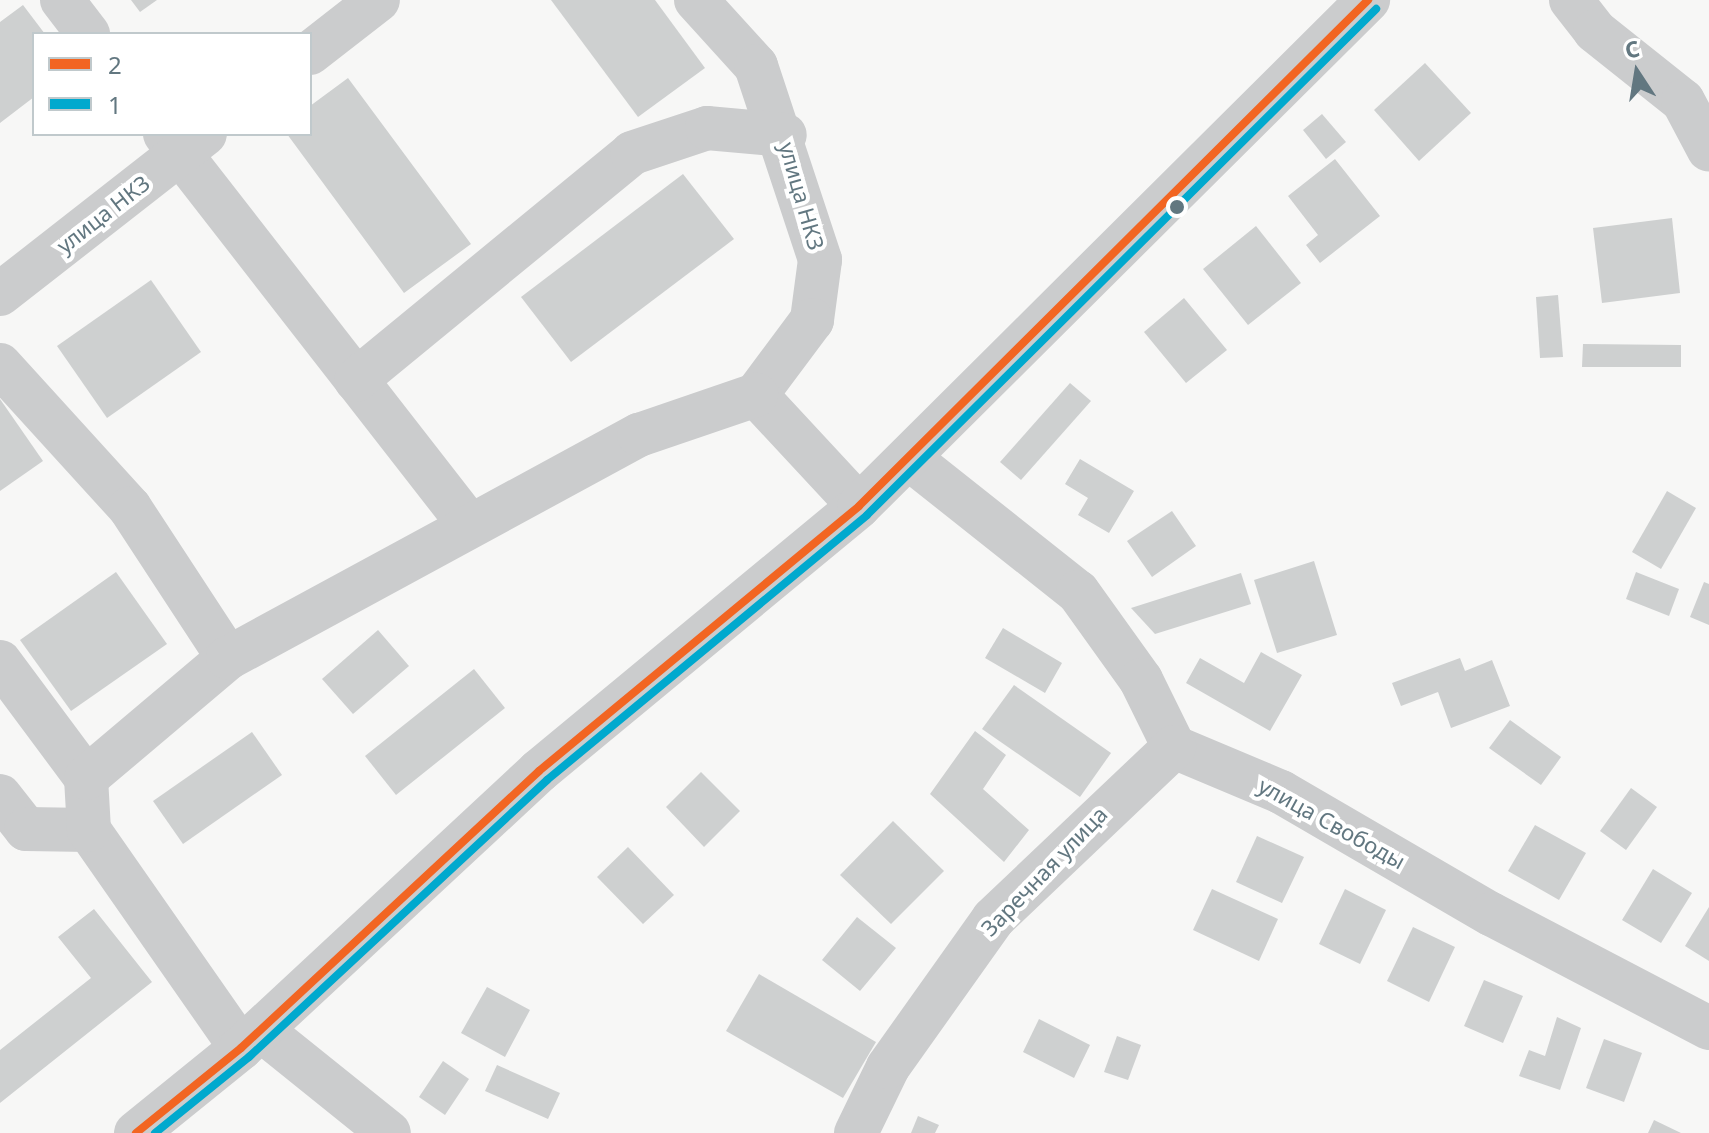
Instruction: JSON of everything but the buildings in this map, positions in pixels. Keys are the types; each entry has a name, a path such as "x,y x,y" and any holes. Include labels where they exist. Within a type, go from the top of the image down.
{"street":[{"path":"62,0 86,32"},
{"path":"312,51 378,0"},
{"name":"улица НКЗ","path":"696,0 756,66 785,135 820,260 812,320 756,395"},
{"path":"136,1133 251,1039 539,771 859,506 910,459 1368,0"},
{"path":"1571,0 1595,31 1683,101 1709,150"},
{"path":"356,380 632,153 707,128 785,135"},
{"path":"184,141 356,380 469,524"},
{"name":"улица НКЗ","path":"0,294 184,141"},
{"path":"0,365 130,508 228,658"},
{"path":"86,778 228,658 469,524 639,435 756,395 859,506"},
{"path":"910,459 1078,592 1141,680 1174,747"},
{"path":"0,662 86,778 89,830 251,1039 389,1133"},
{"name":"улица Свободы","path":"1174,747 1281,792 1491,914 1709,1028"},
{"name":"Заречная улица","path":"856,1133 888,1067 993,919 1174,747"},
{"path":"0,796 26,829 89,830"}],"transit line":[{"name":"2","path":"136,1133 241,1048 539,771 859,506 1368,0"},
{"name":"1","path":"155,1133 249,1057 547,780 867,515 1376,9"}]}
